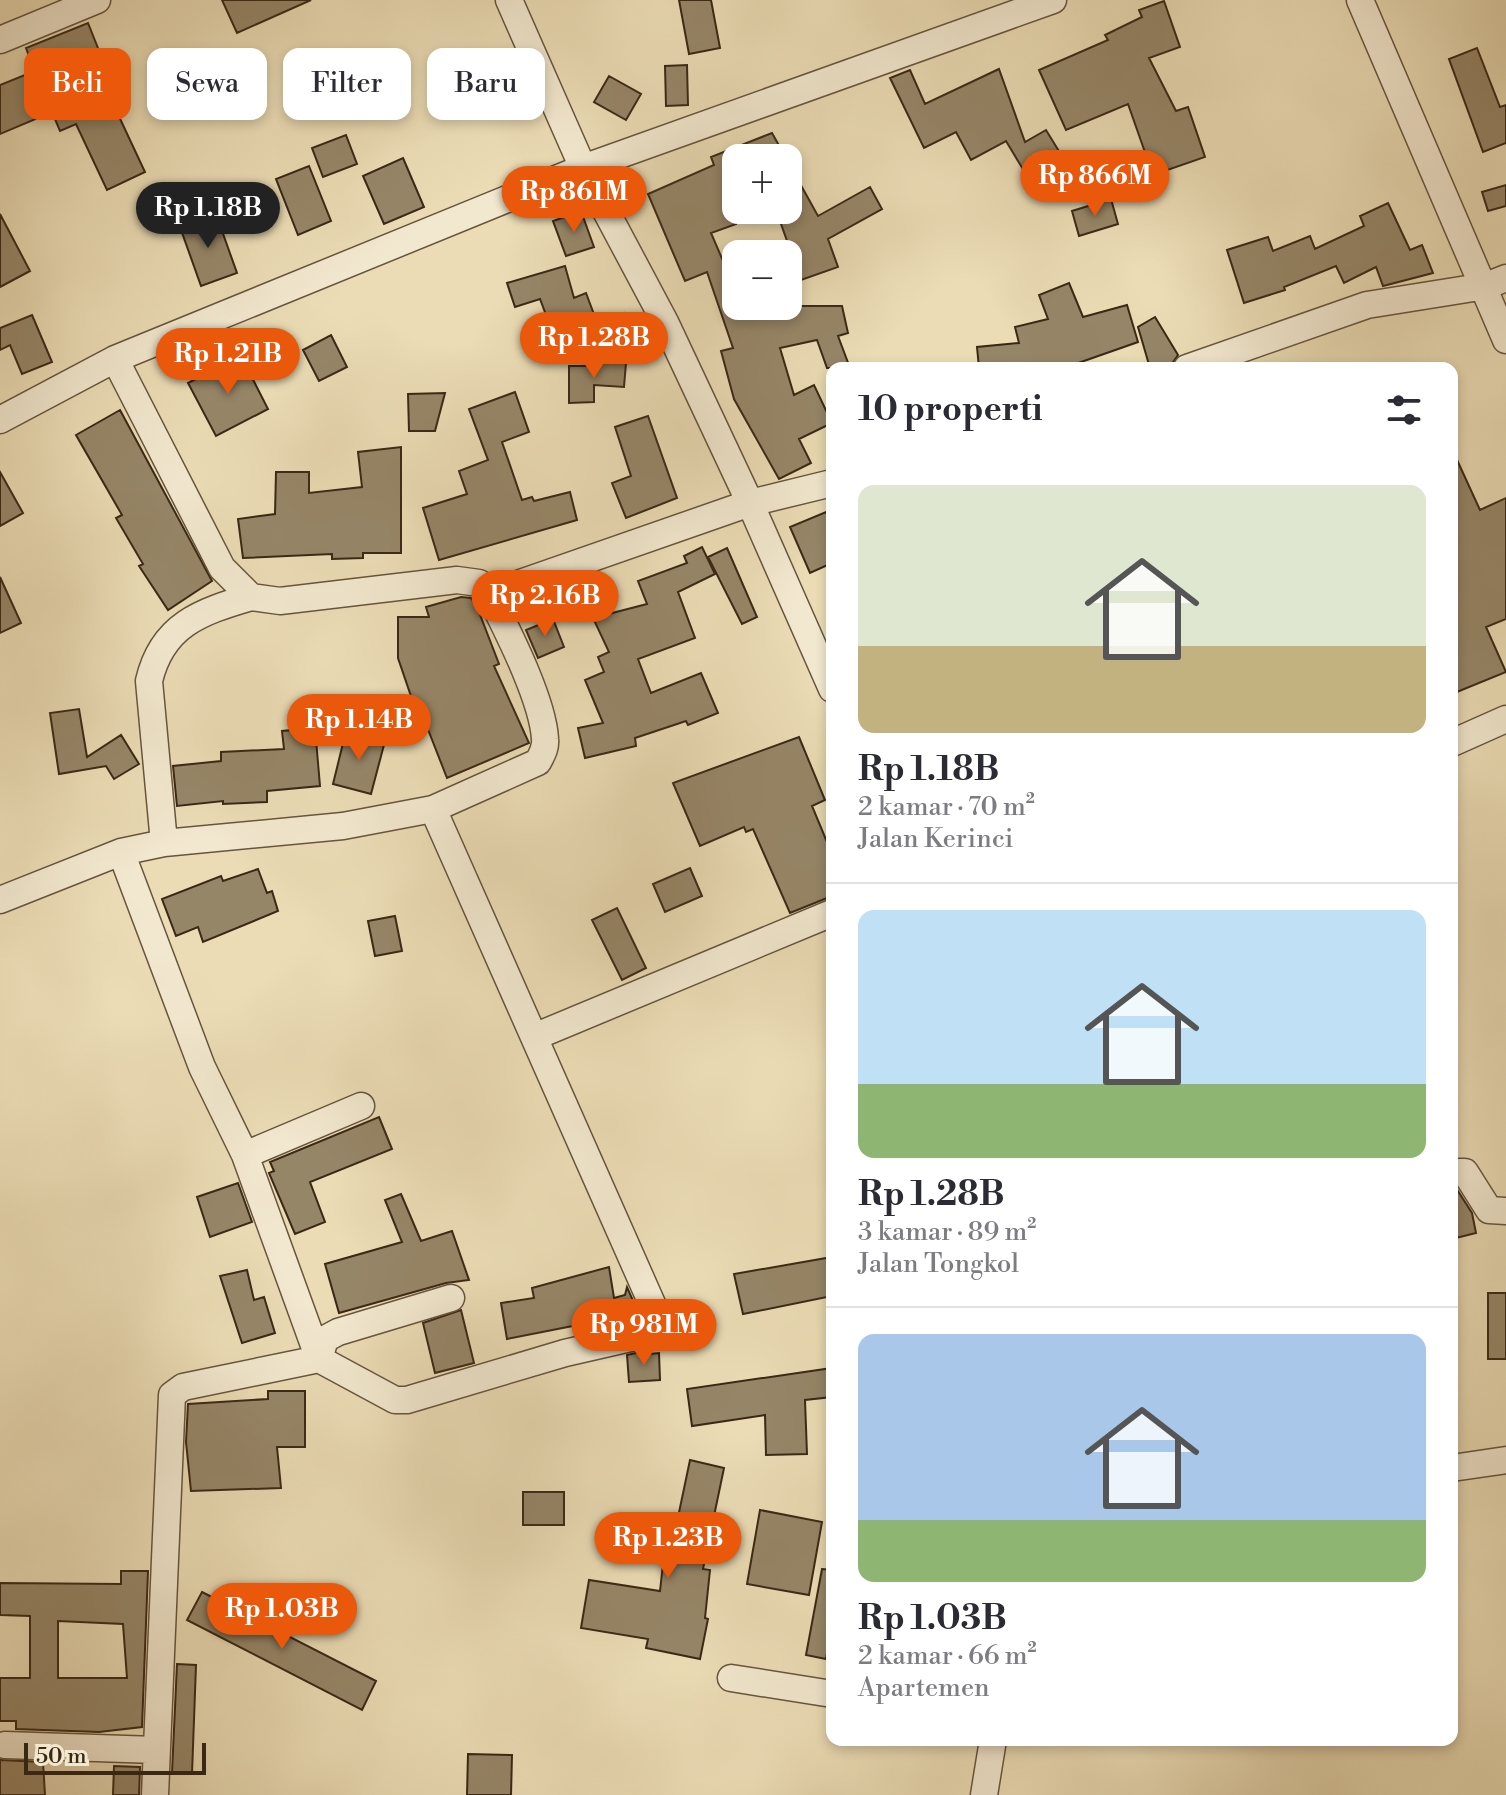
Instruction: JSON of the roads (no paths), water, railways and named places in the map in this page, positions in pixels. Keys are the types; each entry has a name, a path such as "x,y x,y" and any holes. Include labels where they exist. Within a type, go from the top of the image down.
{"street":[{"path":"0,40 97,0"},
{"path":"509,0 583,168 665,322 750,503 826,675"},
{"path":"0,420 115,359 583,168 1053,0"},
{"path":"1360,0 1496,282 1506,340"},
{"path":"1204,362 1367,305 1496,282"},
{"path":"115,359 222,568 251,597"},
{"path":"489,594 750,503 826,484"},
{"path":"0,900 121,852 164,843 343,826 433,809 538,762 545,749 538,709 489,594 479,583 457,580 280,601 251,597 213,609 165,639 154,658 149,681 164,843"},
{"path":"1458,740 1506,719"},
{"path":"155,1795 172,1395 183,1387 319,1359 395,1400 407,1400 660,1329 661,1319 433,809"},
{"path":"121,852 202,1067 245,1155 319,1359"},
{"path":"534,1037 826,915"},
{"path":"245,1155 361,1106"},
{"path":"1458,1172 1465,1172 1489,1210 1506,1211"},
{"path":"319,1359 325,1339 338,1332 451,1298"},
{"path":"1458,1467 1506,1460"},
{"path":"731,1678 826,1693"},
{"path":"5,1745 156,1750"},
{"path":"984,1795 992,1746"}]}
